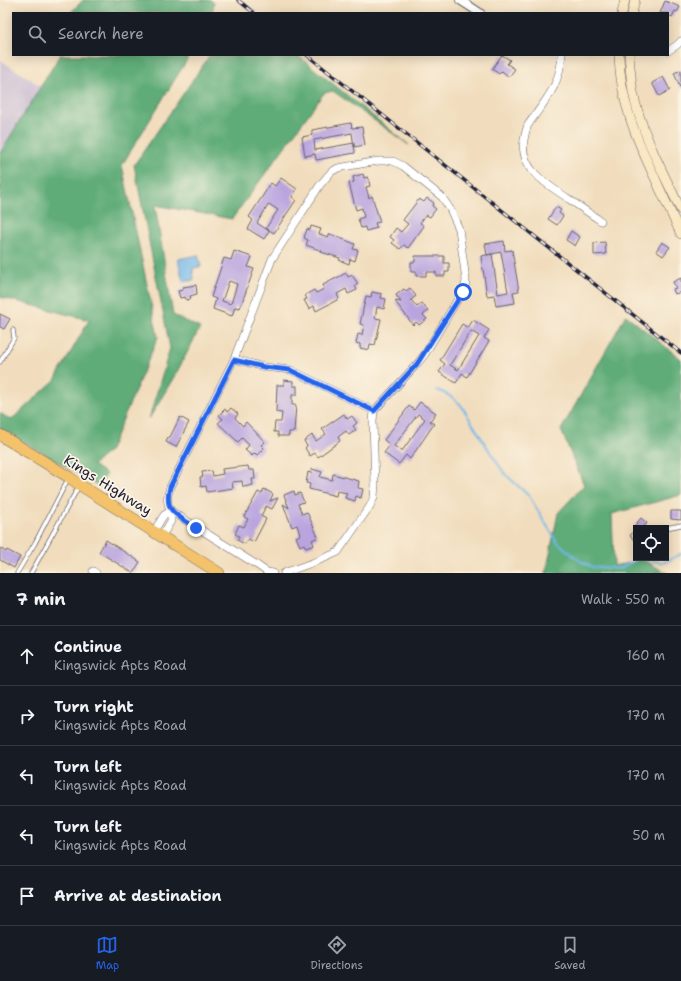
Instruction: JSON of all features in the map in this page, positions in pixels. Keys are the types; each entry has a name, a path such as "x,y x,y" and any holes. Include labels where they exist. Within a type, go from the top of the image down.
{"main road":[{"path":"622,12 625,0"},
{"path":"632,12 635,0"},
{"path":"619,56 625,104 633,128 679,224 681,234"},
{"path":"629,56 633,93 639,114 665,177 681,210"},
{"name":"Kings Highway","path":"0,435 220,573"}],"street":[{"path":"460,0 478,12"},
{"path":"669,50 678,46 681,41"},
{"path":"562,56 560,71 556,83 527,127 524,155 530,168 541,181 601,221"},
{"path":"273,573 267,572 171,511 167,504 167,496 170,487 234,360 272,259 320,185 331,172 338,168 378,161 392,161 403,166 442,197 450,209 459,229 466,280 463,292 425,354 374,411 373,440 375,486 374,497 370,506 338,552 284,573"},
{"path":"234,360 264,367 290,370 374,411"},
{"path":"158,534 171,521 171,511"}],"lane":[{"path":"0,362 14,338 13,330"},
{"path":"17,573 35,543 69,477"},
{"path":"31,573 80,485"},
{"path":"669,527 681,525"}],"shaded area":[{"path":"0,60 42,87 0,153"}],"green space":[{"path":"83,0 211,0 214,3 212,12 71,12"},
{"path":"59,56 189,56 122,165 158,337 110,450 93,465 106,474 100,487 0,428 0,413 11,420 55,380 89,320 0,297 0,153"},
{"path":"209,56 298,56 409,145 333,91 324,93 232,219 155,205 173,315 200,328 178,370 149,419 170,348 134,165"},
{"path":"626,315 681,359 681,495 612,514 614,566 645,561 667,573 546,573 558,513 584,485 561,430"}],"water":[{"path":"198,255 201,267 193,268 194,280 183,282 178,259"}],"building":[{"path":"665,1 680,7 677,12 675,11 672,17 669,16 669,12 660,12"},
{"path":"501,56 504,56 510,60 507,64 515,69 509,77 502,71 499,74 492,69"},
{"path":"681,70 681,90 674,73"},
{"path":"663,77 670,90 659,96 652,83"},
{"path":"351,123 352,128 362,127 365,145 354,147 355,153 316,160 315,154 305,156 302,137 312,135 312,130","holes":["352,133 353,143 315,150 314,140"]},
{"path":"363,174 364,178 368,177 370,186 366,187 369,198 372,196 380,222 375,223 377,228 366,231 365,227 361,228 358,219 364,217 362,208 356,210 349,183 354,182 353,177"},
{"path":"281,178 297,189 292,197 296,200 274,233 266,228 278,210 269,204 257,223 269,231 264,239 248,229 253,220 249,217 271,183 275,186"},
{"path":"427,198 434,203 432,206 436,209 430,217 426,215 420,223 424,226 408,248 404,245 400,249 392,243 394,240 390,237 396,228 401,232 408,224 403,220 419,199 424,202"},
{"path":"556,207 561,210 559,213 563,216 557,225 548,219"},
{"path":"311,226 321,229 319,234 328,237 330,234 355,244 353,249 358,250 355,261 350,259 349,264 339,260 340,258 306,245 308,240 304,238 307,229 310,230"},
{"path":"571,231 580,237 575,246 566,240"},
{"path":"504,241 505,251 512,250 519,291 513,292 515,303 496,306 494,295 487,296 481,256 487,255 485,244","holes":["501,252 508,292 498,294 492,254 490,254"]},
{"path":"605,242 606,254 594,255 594,243"},
{"path":"662,242 670,247 663,256 656,251"},
{"path":"234,251 252,257 248,267 254,269 240,308 235,307 232,316 213,309 216,299 211,297 224,258 231,260","holes":["229,281 237,284 231,304 222,301"]},
{"path":"415,256 444,256 444,263 449,263 449,272 445,272 445,276 436,276 436,272 426,272 426,276 416,276 416,272 411,272 411,262 415,262"},
{"path":"346,273 348,277 352,275 358,284 355,286 357,290 348,294 346,289 337,294 339,299 316,311 314,306 309,309 304,300 307,299 305,295 314,290 316,293 324,289 323,285"},
{"path":"681,278 681,292 675,294 673,289 676,288 673,282"},
{"path":"196,285 197,294 190,296 191,299 186,300 185,297 180,298 178,291 183,290 183,287"},
{"path":"410,288 416,296 411,300 417,307 422,303 428,311 423,315 427,319 419,325 416,322 413,325 395,301 401,302 396,295 404,289 406,291"},
{"path":"372,292 382,294 381,298 386,299 384,309 377,307 375,318 381,319 375,345 370,344 369,350 360,348 360,344 356,343 358,334 362,335 364,325 360,324 366,296 371,297"},
{"path":"0,314 10,319 4,329 0,327"},
{"path":"473,320 489,330 484,338 489,341 467,377 462,373 456,383 439,372 445,364 440,360 462,324 468,328","holes":["471,331 479,336 458,370 450,365"]},
{"path":"284,380 293,381 293,386 297,386 297,395 292,395 292,405 296,405 294,432 289,432 289,436 278,436 278,432 274,432 275,422 281,422 282,413 276,412 277,385 284,385"},
{"path":"420,402 436,413 430,421 434,424 410,459 406,455 399,464 384,453 390,445 384,440 409,406 414,410","holes":["418,414 425,419 402,451 394,446"]},
{"path":"231,408 238,414 235,418 243,426 246,422 265,442 261,445 264,448 257,455 255,453 252,456 245,450 249,445 242,438 238,442 218,423 223,419 219,415 225,409 227,412"},
{"path":"344,414 347,419 352,416 357,423 353,426 356,430 349,435 346,431 338,437 340,441 318,457 315,453 310,456 305,448 307,446 304,441 312,435 316,441 326,434 322,429"},
{"path":"180,417 189,422 176,447 166,442"},
{"path":"248,466 249,470 254,470 255,479 252,479 253,485 243,487 242,481 232,482 233,488 207,492 206,486 201,487 200,477 203,477 202,472 212,471 213,476 223,474 222,469"},
{"path":"312,469 322,472 320,477 332,480 333,474 359,481 358,488 363,489 361,498 356,496 355,501 345,498 347,493 337,491 336,496 309,489 310,484 306,483 308,472 311,473"},
{"path":"264,489 273,494 270,501 278,498 272,509 266,506 261,516 266,519 254,542 248,539 245,544 237,540 239,536 235,534 239,525 244,527 248,519 244,517 258,492 262,494"},
{"path":"294,491 295,495 300,493 304,502 298,504 302,514 307,512 318,537 312,540 314,545 306,548 304,544 300,546 296,537 300,535 297,525 292,527 283,504 289,508 284,495"},
{"path":"671,511 681,511 681,520 671,519"},
{"path":"641,518 647,523 645,525 635,525"},
{"path":"106,540 140,562 133,573 99,552"},
{"path":"0,548 20,557 14,568 0,560"}],"waterway":[{"path":"437,390 444,392 461,405 505,474 529,496 557,542 580,561 593,567 620,568 638,559 643,558 663,563 681,554"}],"railway":[{"path":"238,0 253,12"},
{"path":"308,56 681,353"}],"route":[{"path":"196,528 171,511 167,504 167,496 170,487 234,360 264,367 290,370 374,411 425,354 463,292"}]}
